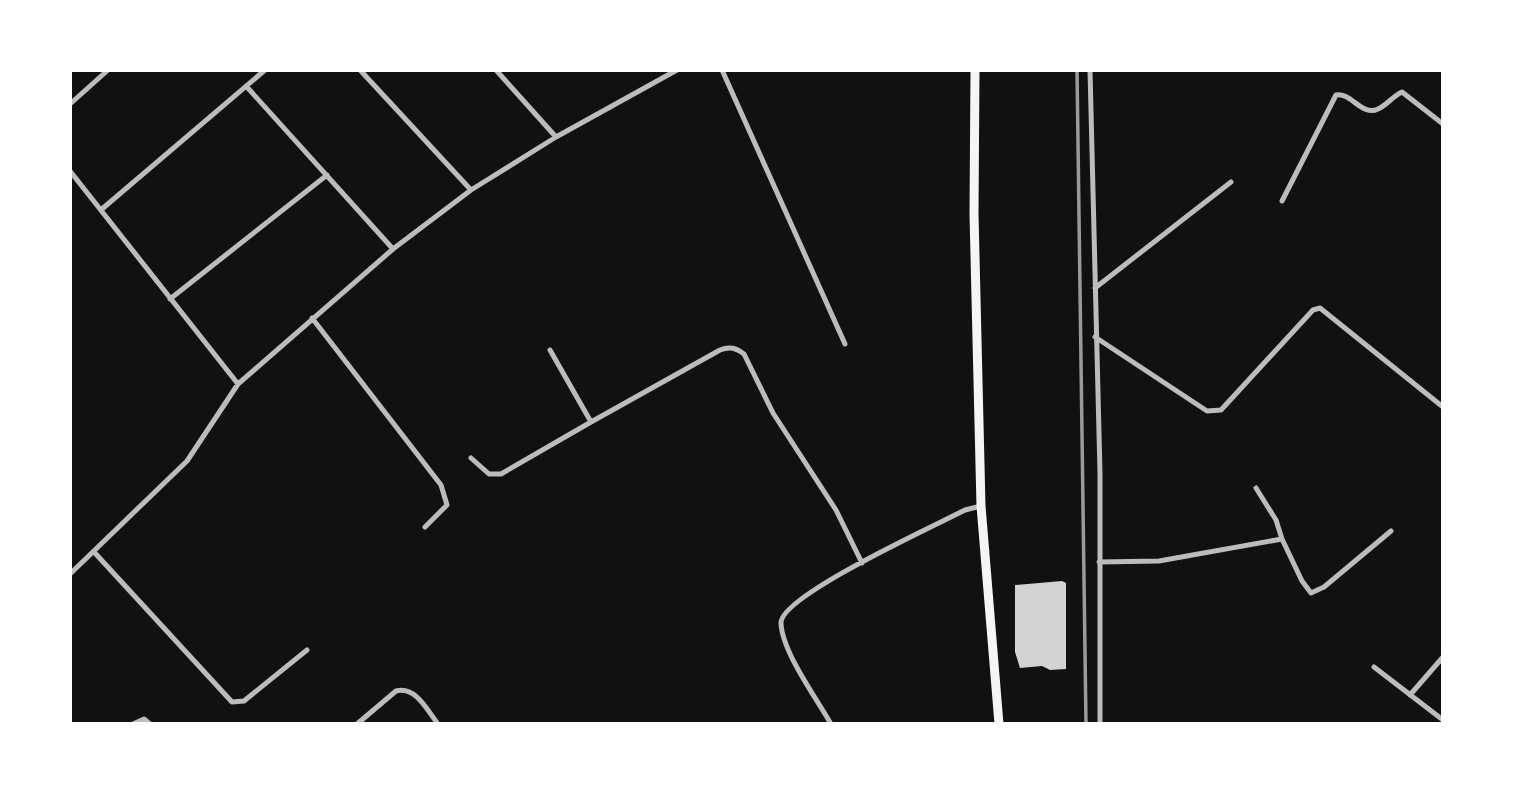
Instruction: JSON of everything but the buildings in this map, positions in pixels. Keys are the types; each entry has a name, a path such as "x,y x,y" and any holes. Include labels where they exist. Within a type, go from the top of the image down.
{"main road":[{"path":"975,71 974,228 981,506 999,724"}],"street":[{"path":"70,104 108,70"},
{"path":"102,209 265,70"},
{"path":"360,70 471,190"},
{"path":"496,70 556,137"},
{"path":"70,575 187,461 237,384 393,249 471,190 556,137 677,70"},
{"path":"722,70 845,344"},
{"path":"1090,70 1100,724"},
{"path":"246,86 393,249"},
{"path":"1282,201 1336,95 1344,94 1371,110 1378,110 1399,93 1406,93 1443,124"},
{"path":"70,171 237,384"},
{"path":"170,299 327,175"},
{"path":"1095,288 1231,183"},
{"path":"1095,337 1207,411 1221,410 1313,310 1320,308 1443,407"},
{"path":"312,318 442,485 447,505 425,527"},
{"path":"471,458 489,474 504,473 720,349 738,349 744,354 798,456 836,510 862,563"},
{"path":"550,350 591,422"},
{"path":"1256,488 1276,520 1302,581 1311,593 1324,587 1391,531"},
{"path":"831,724 788,645 781,623 782,615 806,594 862,563 965,510 981,506"},
{"path":"1099,562 1159,561 1282,539"},
{"path":"94,552 232,702 244,701 307,650"},
{"path":"1410,695 1443,657"},
{"path":"1374,667 1443,720"},
{"path":"357,724 396,691 403,689 415,694 438,724"},
{"path":"133,724 144,719 150,724"}],"railway":[{"path":"1077,70 1086,724"}]}
